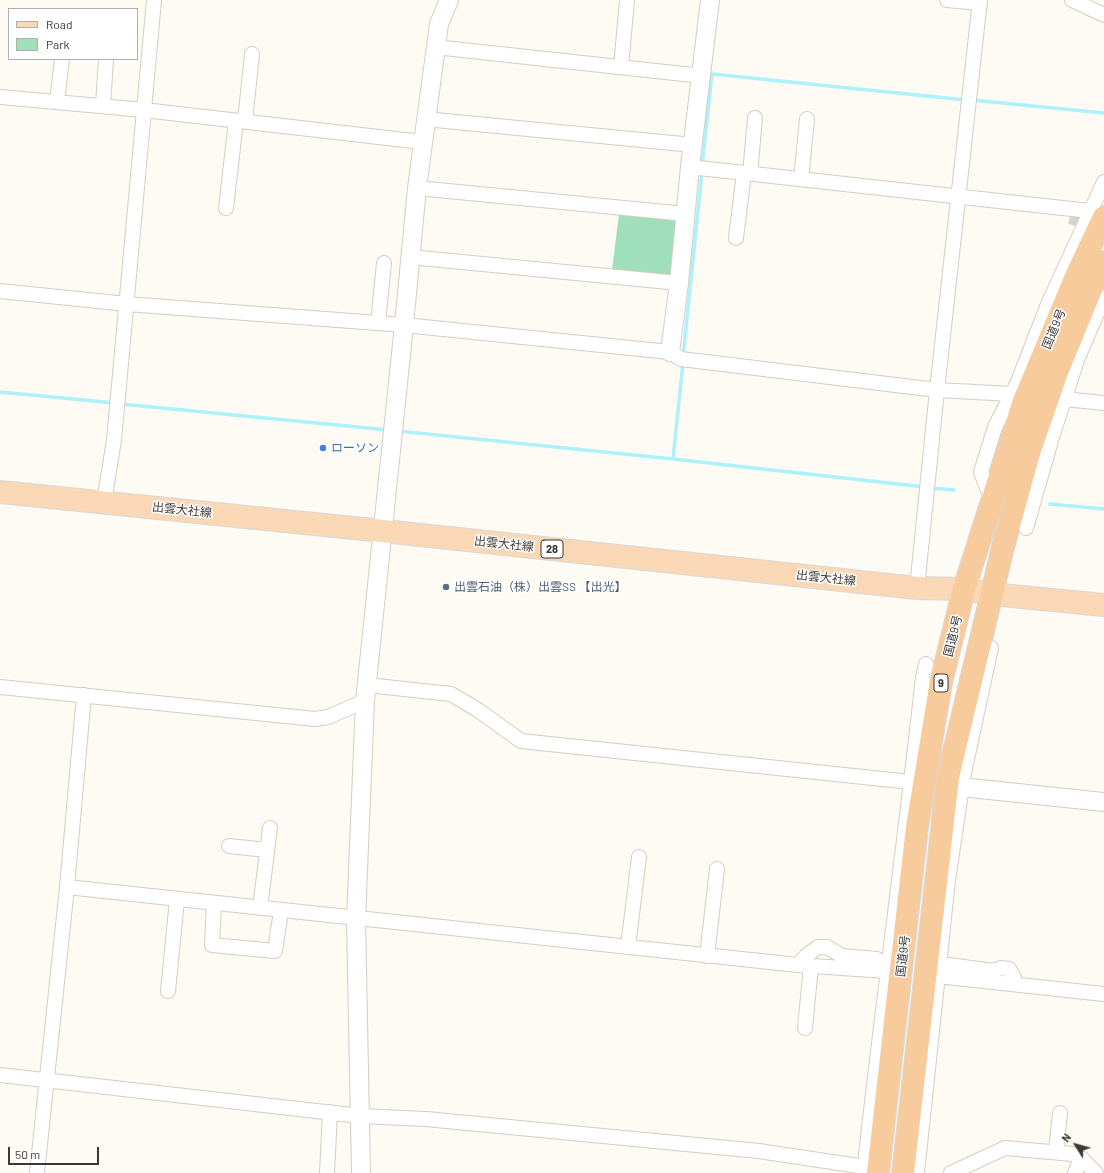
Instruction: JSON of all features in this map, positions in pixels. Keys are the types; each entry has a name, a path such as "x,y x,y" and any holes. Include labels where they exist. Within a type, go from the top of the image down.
{"highway":[{"name":"国道9号","path":"869,1171 891,996 917,827 942,682 964,589 1024,402 1077,274 1097,214"},
{"name":"国道9号","path":"903,1173 920,1079 943,871 948,777 985,658 992,594 1029,453 1058,372 1098,292 1104,262"}],"main road":[{"name":"出雲大社線","path":"0,492 917,588 964,589 992,594 1104,605"}],"street":[{"path":"104,502 114,440 154,0"},
{"path":"361,1173 356,919 366,693 404,325 416,188 442,0"},
{"path":"439,24 449,0"},
{"path":"621,67 627,0"},
{"path":"670,352 710,0"},
{"path":"917,588 937,390 980,2 947,0"},
{"path":"1072,0 1104,15"},
{"path":"435,47 702,76"},
{"path":"226,208 252,54"},
{"path":"57,102 62,60"},
{"path":"103,106 106,60"},
{"path":"0,97 144,110 422,142"},
{"path":"736,238 755,118"},
{"path":"425,119 693,145"},
{"path":"800,179 807,119"},
{"path":"690,167 959,196 1097,214"},
{"path":"992,501 981,472 995,427 1012,394 1049,302 1097,214 1104,182"},
{"path":"416,188 686,214"},
{"path":"1008,202 1016,212 1070,217"},
{"path":"410,257 679,283"},
{"path":"378,323 384,263"},
{"path":"0,291 127,304 404,325 670,352 681,359 937,390 1012,394"},
{"path":"1026,528 1076,360 1097,312 1098,292"},
{"path":"1049,302 1054,329"},
{"path":"1064,399 1104,403"},
{"path":"1029,453 1052,437"},
{"path":"918,1173 920,1079 937,976 943,871 961,787 985,658"},
{"path":"891,996 887,971 923,677 926,664"},
{"path":"0,687 315,719 328,717 366,693 451,694 478,710 521,741 911,782"},
{"path":"36,1173 67,888 84,695"},
{"path":"916,743 935,724"},
{"path":"961,787 1104,802"},
{"path":"260,908 270,828"},
{"path":"229,846 267,850"},
{"path":"628,947 638,857"},
{"path":"707,956 716,869"},
{"path":"67,888 804,966 887,971"},
{"path":"168,991 177,900"},
{"path":"214,904 212,945 275,951 280,911"},
{"path":"805,1028 804,966 806,956 818,947 827,947 842,956 877,959"},
{"path":"949,965 993,971 1001,968 1009,969 1014,978 1013,984"},
{"path":"937,976 1104,994"},
{"path":"0,1075 46,1079 360,1116 426,1119 744,1150 849,1169 869,1171"},
{"path":"327,1173 330,1112"},
{"path":"1056,1152 1060,1113"},
{"path":"951,1173 1005,1148 1073,1154 1081,1158 1096,1173"},
{"path":"1075,1173 1081,1158"}],"green space":[{"path":"619,214 679,220 675,272 668,277 612,270"}],"waterway":[{"path":"702,166 712,74 966,100"},
{"path":"972,100 1104,113"},
{"path":"683,357 702,172"},
{"path":"673,459 683,363"},
{"path":"0,392 115,403"},
{"path":"121,404 388,430"},
{"path":"398,431 673,459 925,487"},
{"path":"931,488 954,490"},
{"path":"1050,504 1104,509"}],"tunnel":[{"path":"1070,217 1097,225"}],"place":[{"name":"ローソン","path":"323,448"},
{"name":"出雲石油（株）出雲SS 【出光】","path":"446,587"}]}
